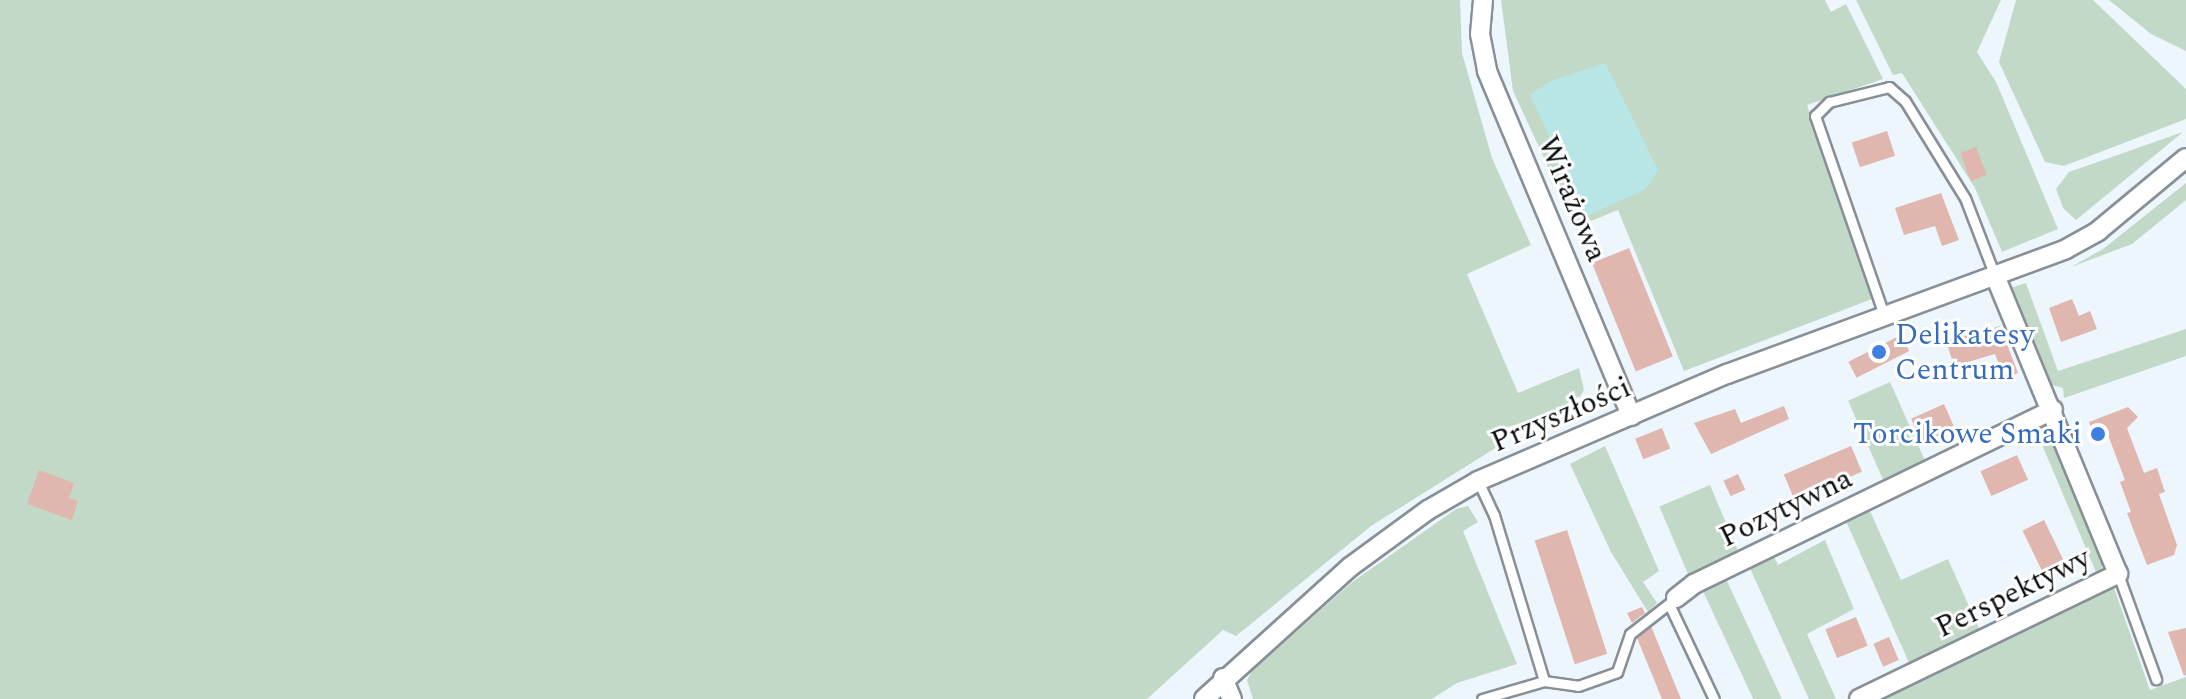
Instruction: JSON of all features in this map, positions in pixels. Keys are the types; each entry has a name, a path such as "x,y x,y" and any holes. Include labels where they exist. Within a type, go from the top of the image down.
{"street":[{"name":"Wirażowa","path":"1483,0 1480,34 1487,71 1631,416"},
{"name":"Przyszłości","path":"1204,699 1223,678 1397,530 1478,481 1884,315 1995,276 2098,231 2186,158"},
{"name":"Perspektywy","path":"1859,699 2118,574 2053,410 1995,276"},
{"name":"Pozytywna","path":"1672,601 1708,577 2053,410"},
{"path":"1223,678 1232,699"}],"lane":[{"path":"1884,315 1815,116 1829,102 1889,87 1905,101 1965,198 1995,276"},
{"path":"1478,481 1494,515 1544,681"},
{"path":"2118,574 2156,679"},
{"path":"1482,699 1544,681 1578,686 1617,672 1630,634 1672,601 1714,699"}],"shaded area":[{"path":"0,0 1460,0 1462,53 1492,158 1531,245 1467,274 1518,393 1579,368 1584,390 1572,410 1492,431 1497,447 1371,526 1236,636 1223,630 1147,699 0,699"},
{"path":"1501,0 1825,0 1831,12 1846,4 1883,79 1807,105 1872,299 1684,371 1618,210 1576,227 1513,91"},
{"path":"1856,0 2001,0 1977,52 1996,82 2058,229 2002,252 1975,188 1902,73 1893,75"},
{"path":"2016,0 2093,0 2186,89 2186,119 2064,166 2045,162 1999,62"},
{"path":"2109,0 2186,0 2186,51 2151,34"},
{"path":"1605,63 1658,170 1646,189 1587,216 1530,95 1551,81"},
{"path":"2183,132 2076,220 2063,208 2056,189 2069,172"},
{"path":"2186,183 2186,200 2132,244 2071,267 2103,249"},
{"path":"2026,283 2058,371 2186,329 2186,356 2064,398 2063,388 2048,384 2010,288"},
{"path":"1890,382 1925,461 1883,479 1848,401"},
{"path":"2045,421 2103,560 2101,571 2096,572 2034,426"},
{"path":"1605,446 1659,571 1643,582 1657,603 1648,612 1611,552 1570,464"},
{"path":"1710,485 1740,555 1689,576 1659,506"},
{"path":"1468,506 1478,522 1463,531 1517,664 1457,683 1432,699 1253,699 1247,680 1252,671 1351,583 1456,509"},
{"path":"1869,509 1901,580 1948,559 1980,631 1910,665 1845,519"},
{"path":"1825,540 1854,609 1807,634 1836,699 1809,699 1749,566 1773,554 1778,565"},
{"path":"1726,579 1782,699 1753,699 1702,590"},
{"path":"2113,585 2150,690 2186,677 2186,699 1880,699"}],"building":[{"path":"1887,131 1895,156 1860,167 1852,142"},
{"path":"1976,147 1987,175 1971,181 1960,153"},
{"path":"1941,193 1959,240 1942,246 1935,226 1904,235 1895,208"},
{"path":"1629,248 1673,356 1636,371 1592,263"},
{"path":"2072,299 2079,316 2090,311 2097,329 2061,342 2049,308"},
{"path":"2000,326 2018,373 2004,378 1995,354 1954,366 1946,341"},
{"path":"1901,335 1909,351 1857,378 1848,362"},
{"path":"1944,404 1955,429 1922,443 1911,419"},
{"path":"1784,406 1789,419 1711,454 1694,423 1735,409 1741,423"},
{"path":"2128,407 2138,417 2127,428 2144,473 2157,468 2165,492 2159,494 2177,545 2174,555 2147,565 2127,513 2131,512 2120,482 2125,480 2108,435 2096,440 2089,422"},
{"path":"1662,428 1670,448 1643,459 1635,439"},
{"path":"1851,446 1862,472 1795,500 1784,475"},
{"path":"2017,455 2028,480 1991,496 1980,471"},
{"path":"39,470 74,483 69,498 78,501 72,520 27,504"},
{"path":"1738,474 1745,489 1731,496 1723,481"},
{"path":"2044,520 2065,563 2043,574 2022,531"},
{"path":"1567,530 1607,654 1575,664 1535,541"},
{"path":"1642,607 1645,613 1632,623 1627,613"},
{"path":"1856,617 1868,646 1837,658 1825,629"},
{"path":"1651,627 1681,699 1662,699 1637,638"},
{"path":"2186,628 2186,675 2184,676 2168,632"},
{"path":"1889,637 1899,660 1883,667 1873,644"}],"place":[{"name":"Delikatesy Centrum","path":"1879,352"},
{"name":"Torcikowe Smaki","path":"2098,434"}]}
